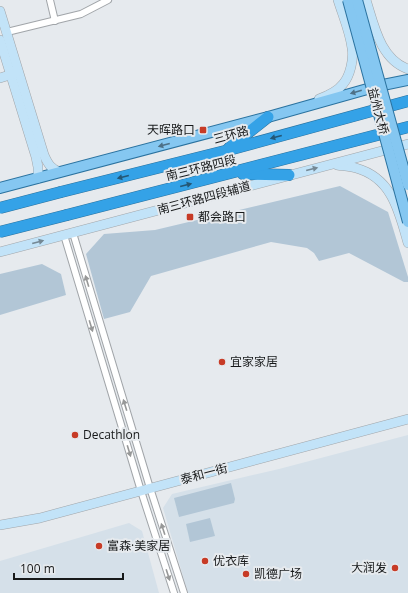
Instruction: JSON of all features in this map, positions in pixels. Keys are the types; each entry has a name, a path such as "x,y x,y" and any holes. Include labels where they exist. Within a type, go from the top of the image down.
{"highway":[{"name":"三环路","path":"0,208 408,101"},
{"path":"225,150 268,117"},
{"name":"南三环路四段","path":"0,232 408,127"},
{"path":"230,174 289,175"}],"main road":[{"name":"益州大桥","path":"348,0 408,222"},
{"name":"益州大桥","path":"357,0 408,185"},
{"path":"0,188 268,117 378,86 408,80"}],"street":[{"path":"50,0 55,21"},
{"path":"7,32 81,14 108,0"},
{"path":"268,117 333,93 343,84 350,70 353,49 338,0"},
{"path":"366,0 382,46 390,57 408,69"},
{"path":"0,11 7,32 15,73 36,157 38,178"},
{"path":"0,40 15,73 48,164 54,170 60,172"},
{"path":"0,78 15,73"},
{"name":"南三环路四段辅道","path":"0,252 408,144"},
{"path":"332,164 355,168 368,173 385,186 395,200"},
{"path":"408,185 395,192 395,200 408,243"},
{"path":"68,234 146,489 184,593"},
{"path":"68,234 146,489 174,593"},
{"name":"泰和一街","path":"0,525 40,518 408,419"}],"shaded area":[{"path":"340,186 388,212 408,277 408,282 404,282 349,253 319,261 314,253 307,248 271,242 151,276 130,312 104,319 86,254 104,234 155,230"},
{"path":"42,264 61,274 66,295 0,315 0,274"},
{"path":"408,435 408,593 188,593 163,508 172,494 279,469"},
{"path":"231,483 235,499 234,503 179,517 174,498"},
{"path":"210,518 215,536 190,542 186,524"},
{"name":"富森·美家居","path":"129,523 142,531 159,593 0,593 0,561"}],"place":[{"name":"天晖路口","path":"203,130"},
{"name":"都会路口","path":"190,217"},
{"name":"宜家家居","path":"222,362"},
{"name":"Decathlon","path":"75,435"},
{"name":"富森·美家居","path":"99,546"},
{"name":"优衣库","path":"205,561"},
{"name":"大润发","path":"395,568"},
{"name":"凯德广场","path":"246,574"}]}
